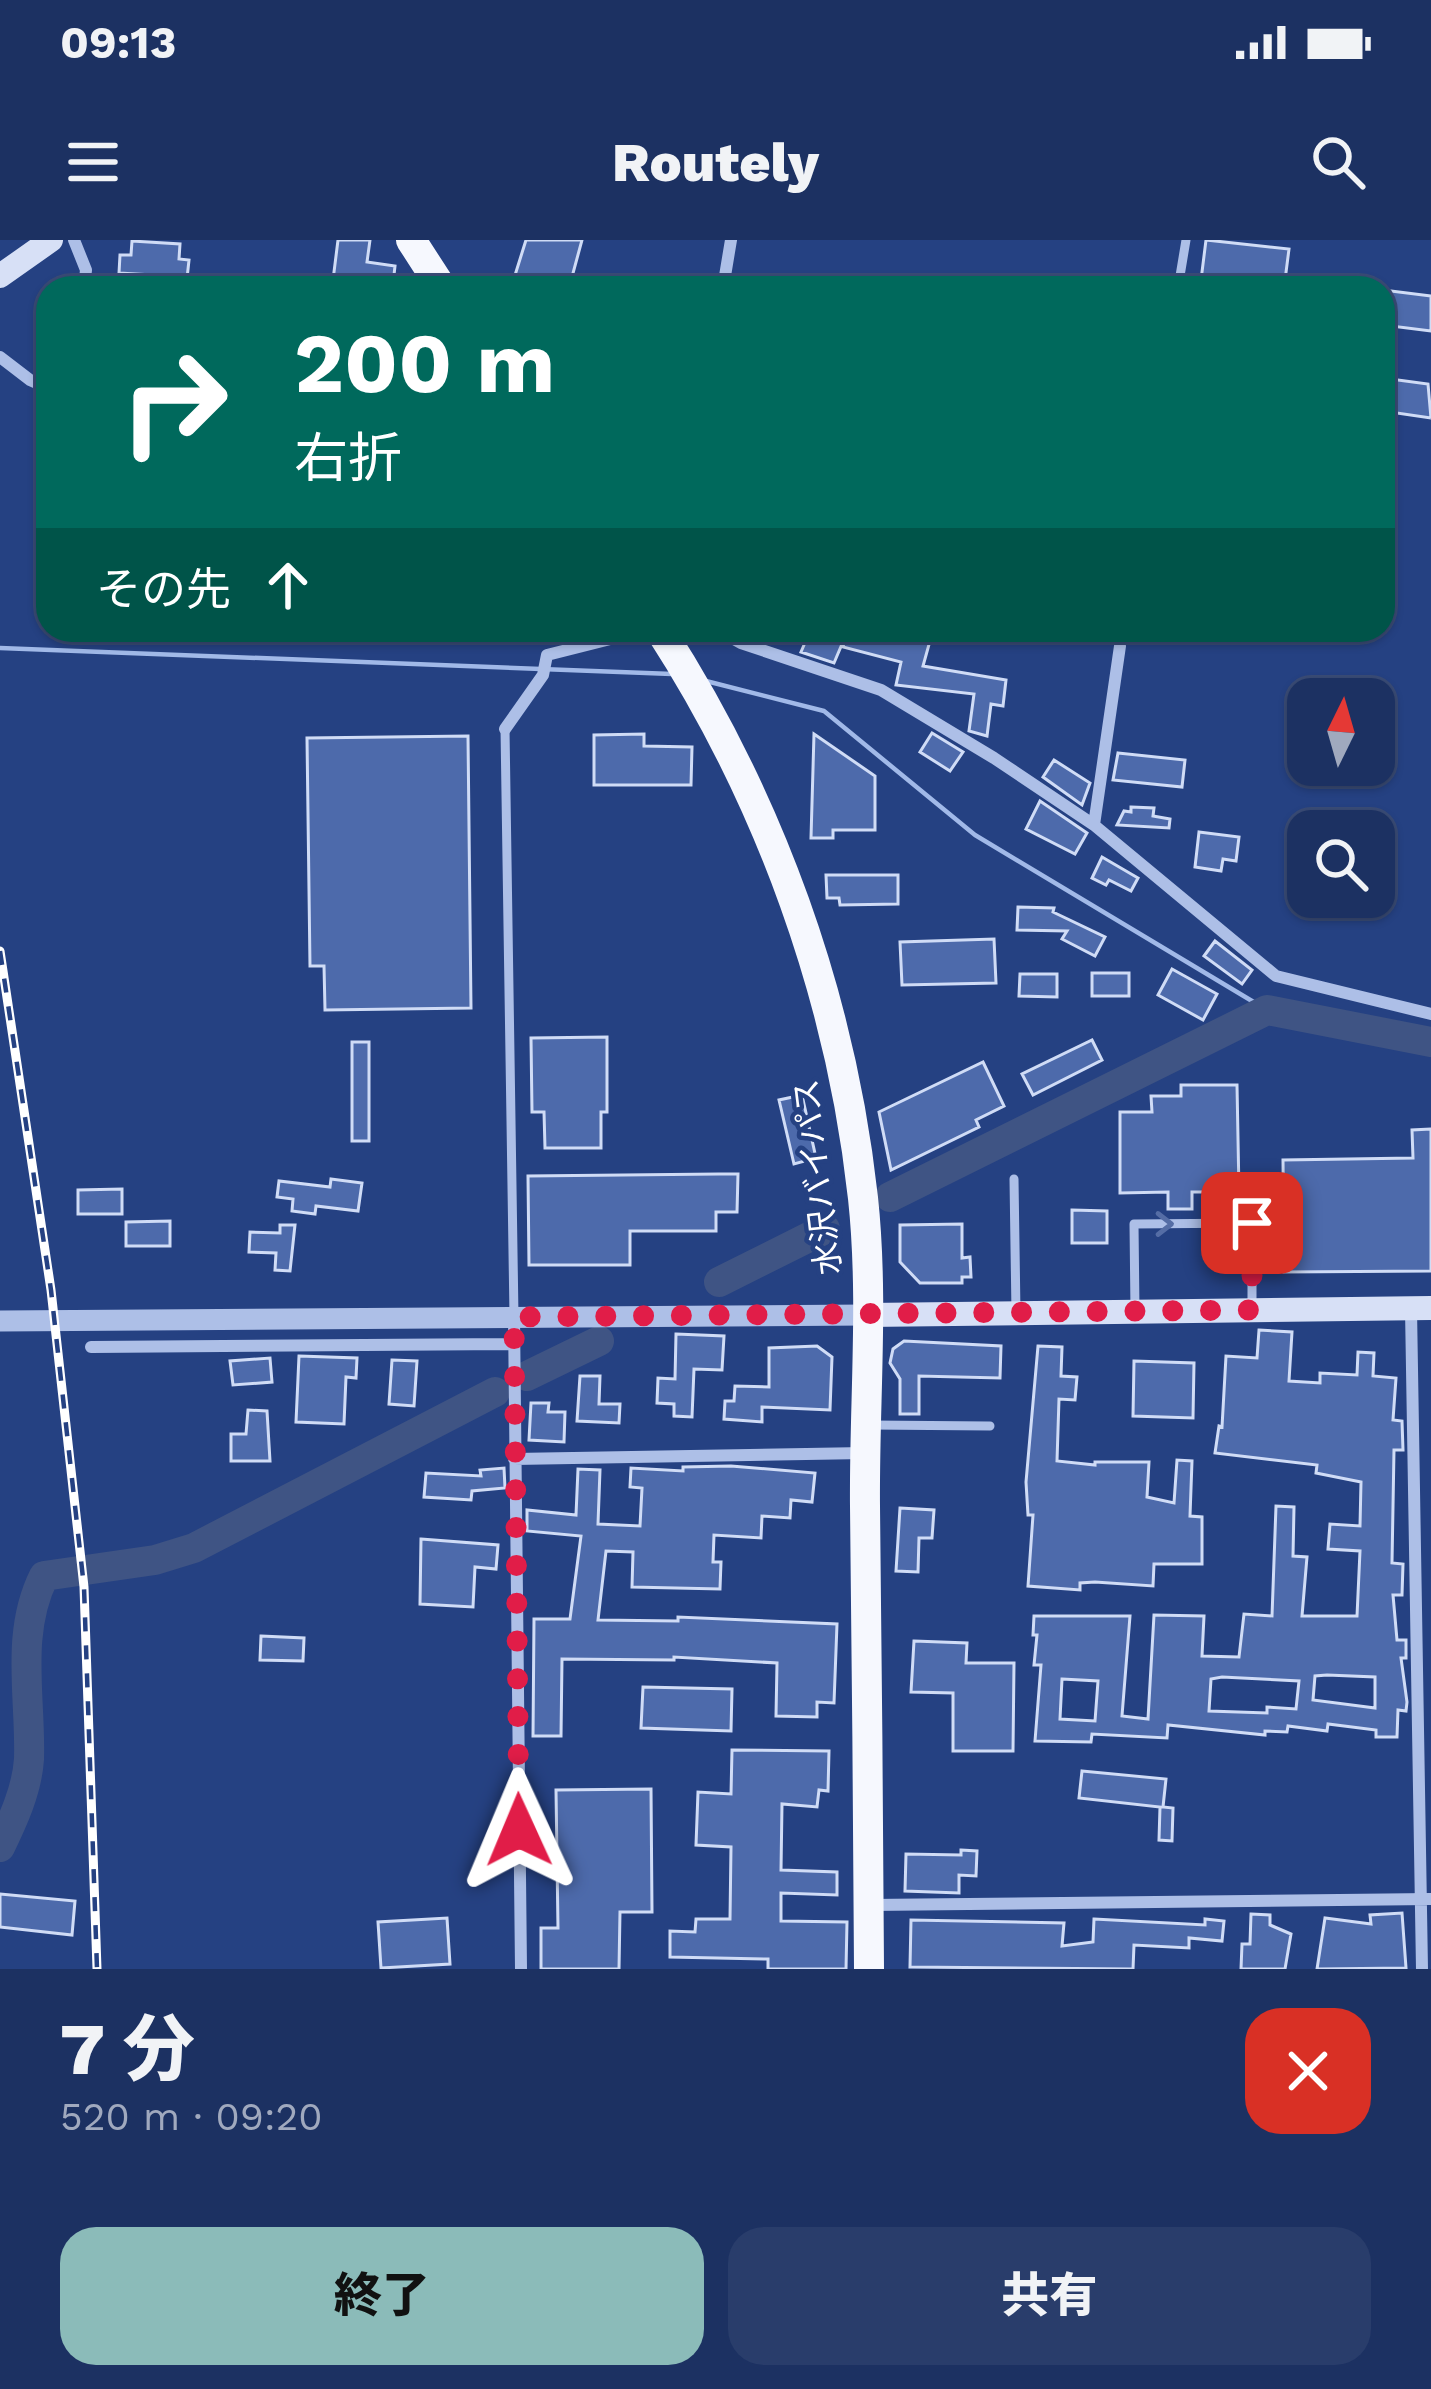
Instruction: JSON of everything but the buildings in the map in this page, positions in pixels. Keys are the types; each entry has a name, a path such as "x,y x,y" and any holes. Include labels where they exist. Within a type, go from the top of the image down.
{"highway":[{"path":"411,240 434,276"},
{"name":"水沢バイパス","path":"668,642 697,686 753,797 786,877 846,1086 863,1200 867,1315 868,1969"}],"main road":[{"path":"0,276 37,244"},
{"path":"867,1315 1421,1308"}],"street":[{"path":"74,240 85,276"},
{"path":"725,276 731,240"},
{"path":"0,357 36,383"},
{"path":"505,729 543,674 547,655 598,642"},
{"path":"739,642 881,690 1094,824 1276,976 1431,1015"},
{"path":"1094,824 1120,646"},
{"path":"1421,1308 1426,1899 1422,1969"},
{"path":"0,1322 867,1315"},
{"path":"514,1317 521,1969"},
{"path":"91,1347 514,1344"},
{"path":"514,1459 865,1439"},
{"path":"868,1905 1426,1899"}],"lane":[{"path":"1180,276 1186,240"},
{"path":"1120,646 1121,642"},
{"path":"505,729 514,1317"},
{"path":"1015,1179 1016,1313"},
{"path":"1136,1311 1134,1224 1228,1223 1252,1223 1252,1310"},
{"path":"865,1439 990,1426"}],"waterway":[{"path":"0,648 672,674"},
{"path":"706,681 824,711 975,835 1267,1010"},
{"path":"890,1197 1267,1010 1431,1042"},
{"path":"719,1282 825,1229"},
{"path":"527,1376 599,1341"},
{"path":"0,1847 28,1771 27,1643 44,1576 155,1560 194,1548 495,1392"}],"railway":[{"path":"0,951 51,1290 84,1587 97,1969"}],"route":[{"path":"519,1830 514,1317 1252,1310 1252,1223"}]}
